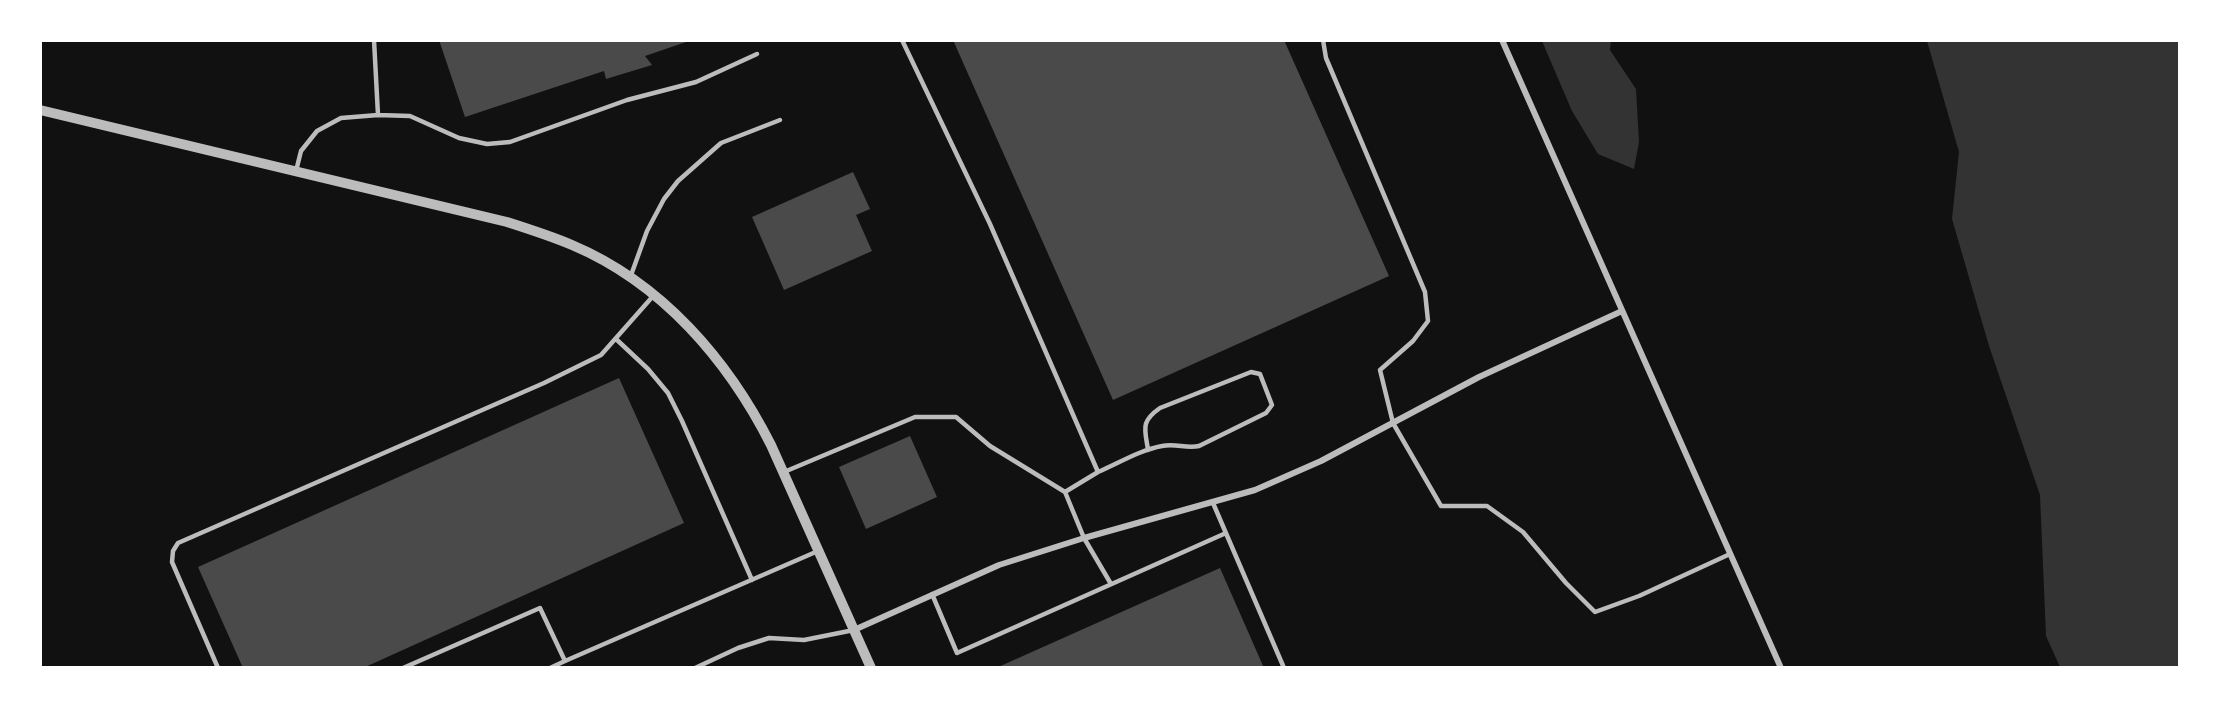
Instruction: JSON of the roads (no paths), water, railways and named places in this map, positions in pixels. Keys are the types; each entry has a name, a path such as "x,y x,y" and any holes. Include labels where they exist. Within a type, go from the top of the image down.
{"street":[{"path":"1502,40 1781,668"},
{"path":"40,110 507,222 574,245 630,278 685,322 709,347 754,411 871,668"},
{"path":"854,630 999,565 1084,538 1255,490 1296,473 1479,376 1622,311"}],"lane":[{"path":"374,40 378,115"},
{"path":"902,40 995,234 1098,471"},
{"path":"1323,40 1326,58 1425,291 1428,321 1413,341 1380,370 1393,423 1441,506 1487,506 1523,532 1566,583 1595,612 1639,596 1730,554"},
{"path":"296,171 301,151 317,131 341,118 378,115 410,116 459,138 487,144 510,142 627,100 696,82 757,54"},
{"path":"630,278 647,231 664,199 678,181 721,143 780,120"},
{"path":"218,668 172,562 173,551 178,543 601,355 654,296"},
{"path":"616,339 648,369 668,393 752,580"},
{"path":"1065,492 1098,471 1159,446 1174,444 1189,449 1199,446 1266,413 1272,405 1260,374 1251,372 1160,408 1149,416 1145,425 1149,450"},
{"path":"783,472 915,417 956,417 990,446 1065,492 1084,538 1111,584"},
{"path":"1213,503 1284,668"},
{"path":"932,594 957,653 1226,533"},
{"path":"550,668 819,551"},
{"path":"403,668 540,608 565,661"},
{"path":"695,668 738,648 769,638 804,640 854,630"}]}
